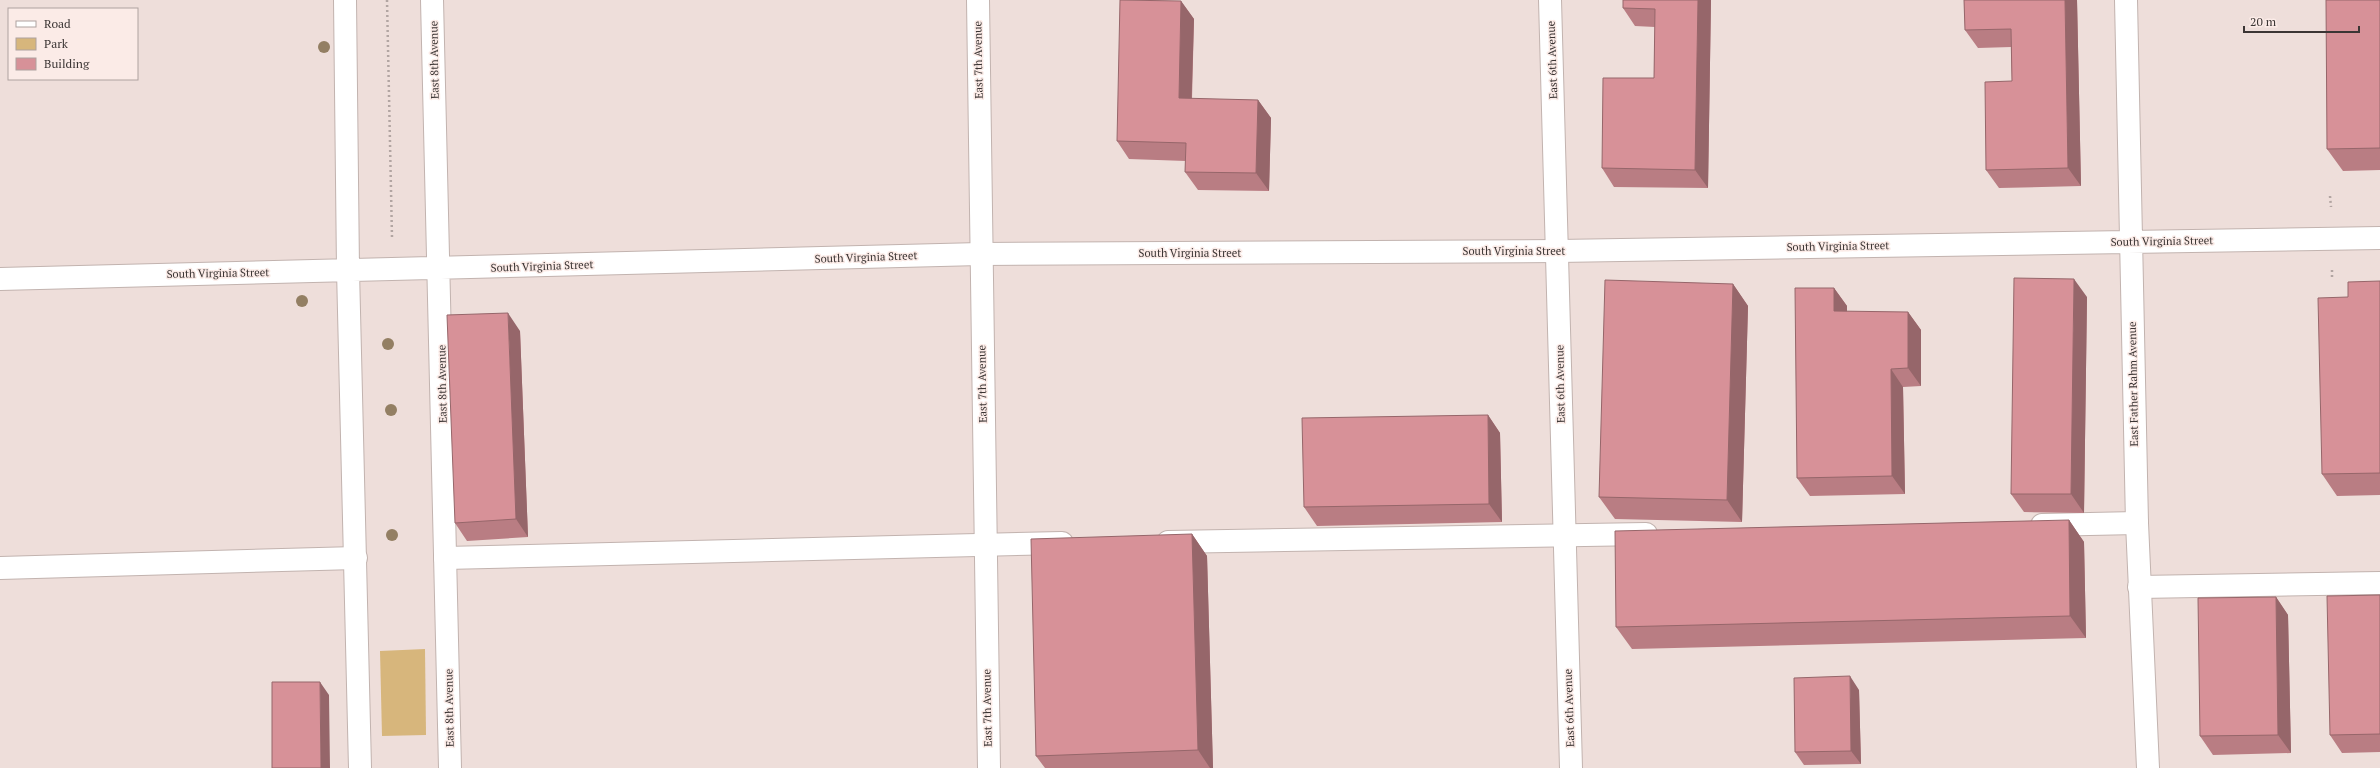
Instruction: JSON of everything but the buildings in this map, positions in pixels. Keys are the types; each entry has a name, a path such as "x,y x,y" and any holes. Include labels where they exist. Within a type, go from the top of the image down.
{"street":[{"path":"345,0 348,270 360,768"},
{"name":"East 8th Avenue","path":"432,0 450,768"},
{"name":"East 7th Avenue","path":"978,0 984,545 989,768"},
{"name":"East 6th Avenue","path":"1550,0 1571,768"},
{"name":"East Father Rahm Avenue","path":"2126,0 2137,523 2148,768"},
{"name":"South Virginia Street","path":"0,279 980,254 1558,251 2380,238"},
{"path":"2025,526 2137,523"},
{"path":"1151,542 1667,534"},
{"path":"445,558 1080,543"},
{"path":"0,568 356,558"},
{"path":"2139,587 2380,583"}],"path":[{"path":"387,0 392,237"}],"green space":[{"path":"425,649 426,735 382,736 380,651"}]}
